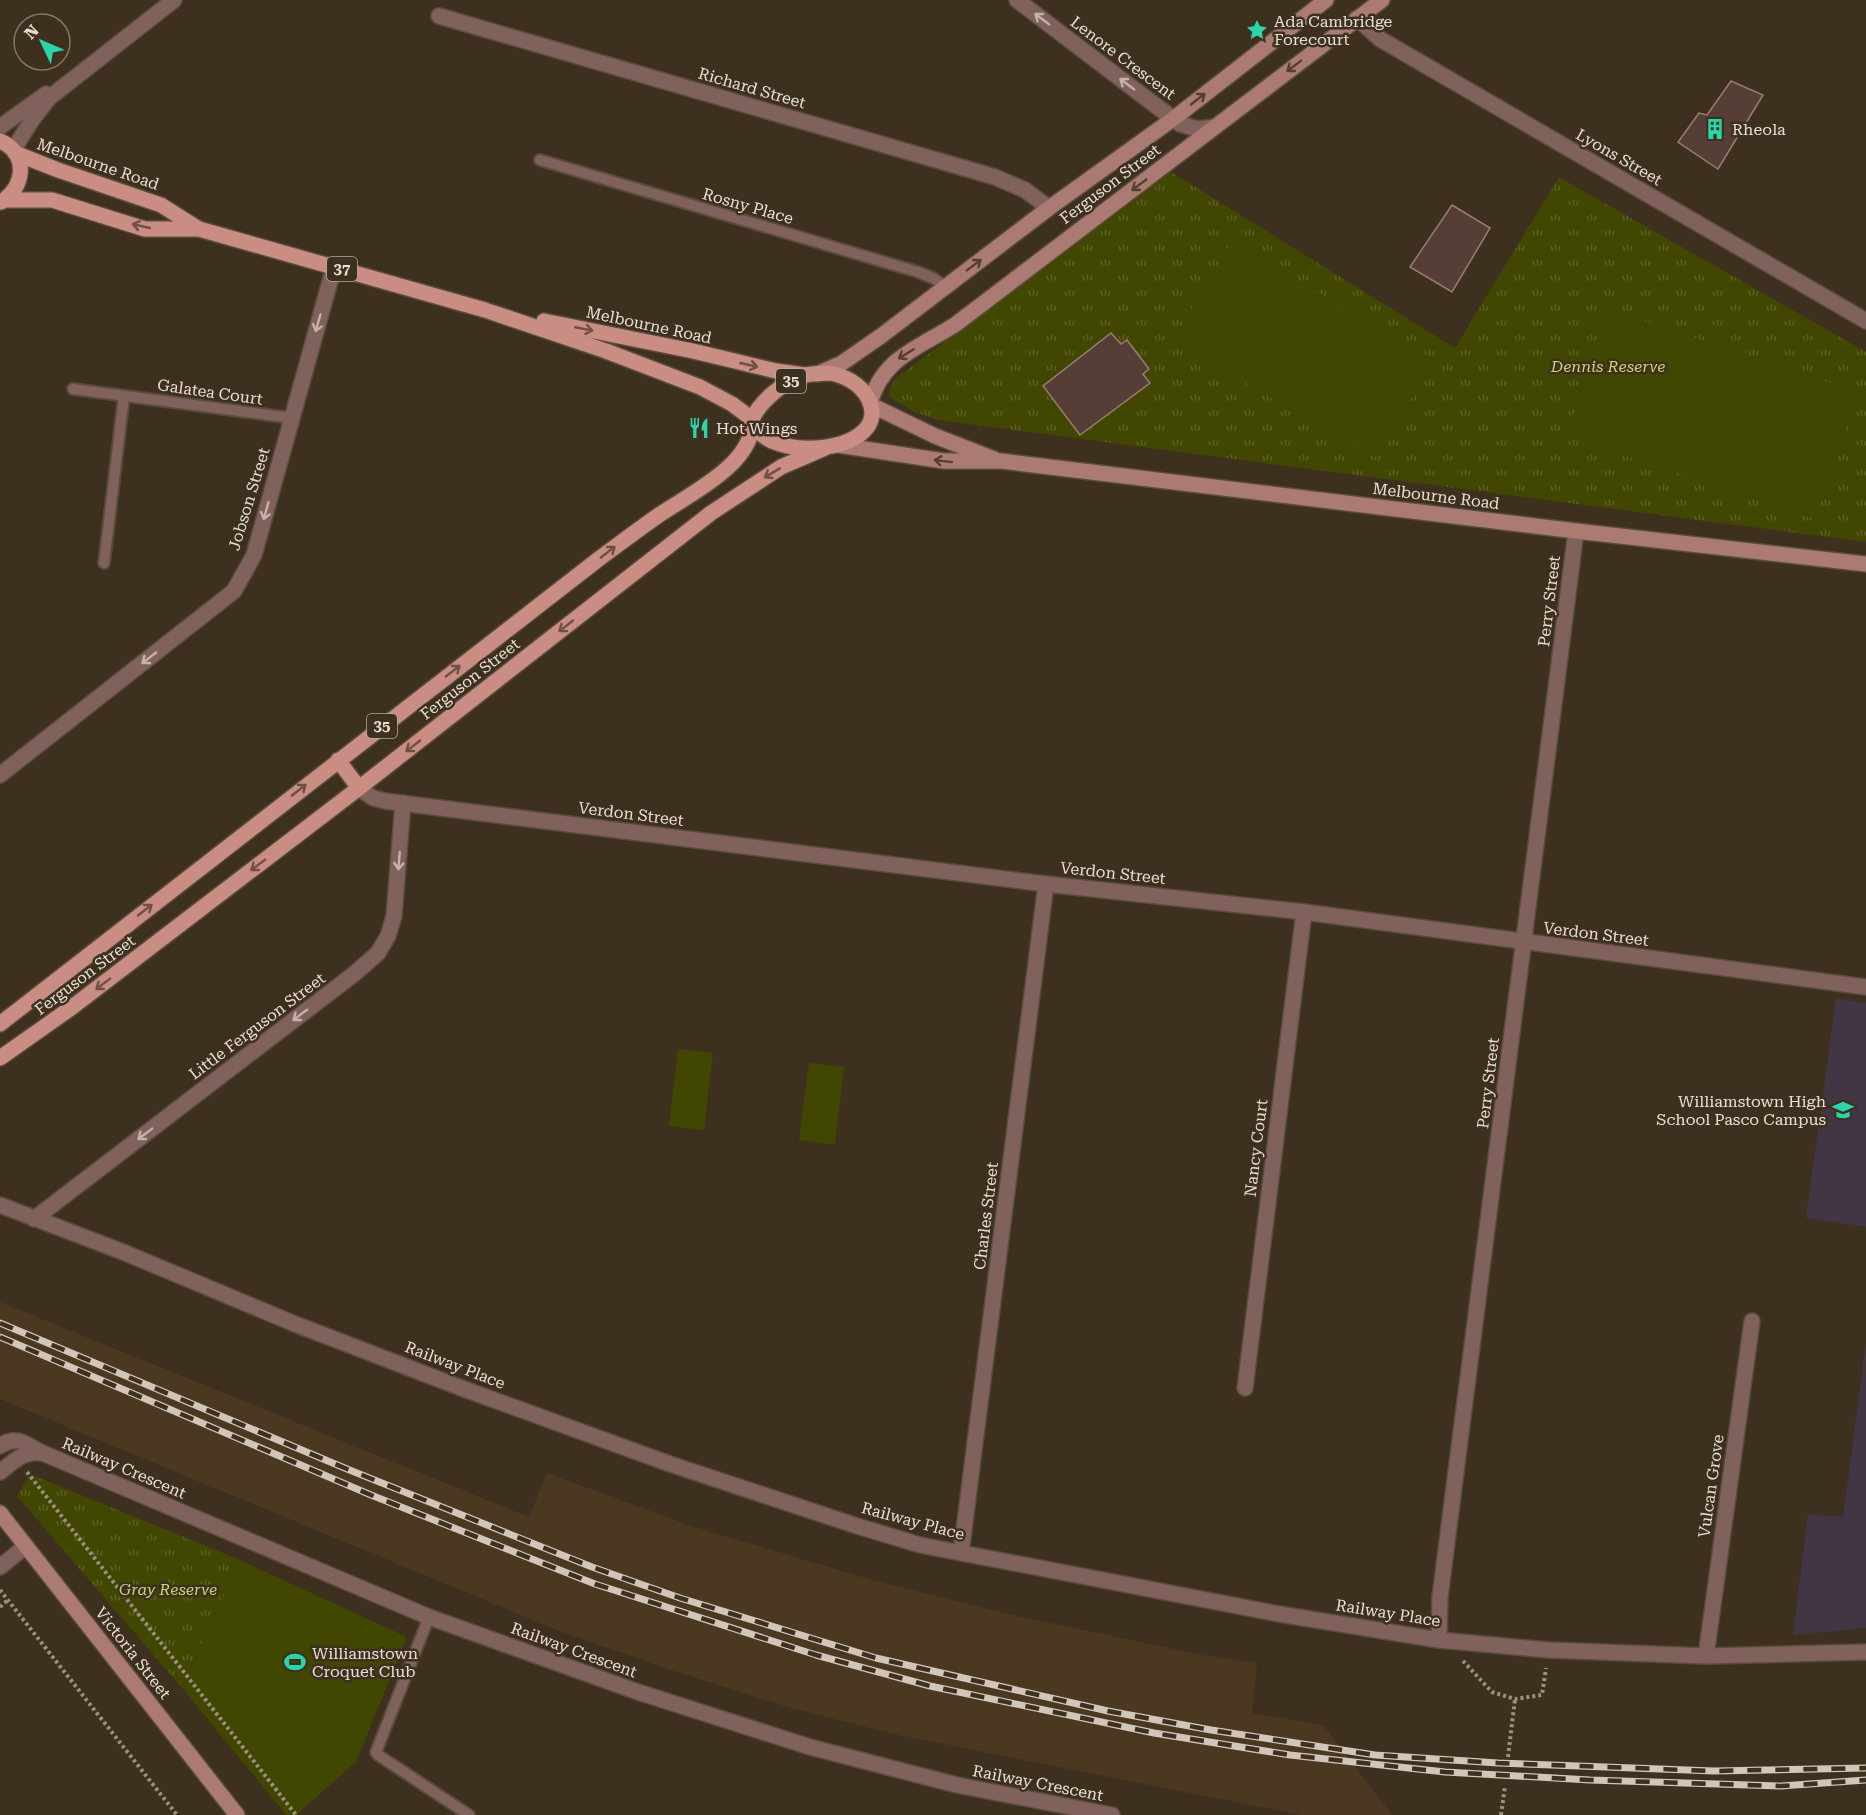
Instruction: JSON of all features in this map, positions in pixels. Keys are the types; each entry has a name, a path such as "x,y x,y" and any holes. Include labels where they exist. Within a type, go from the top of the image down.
{"main road":[{"name":"37","path":"0,141 14,152 21,170 20,181 14,192 2,202"},
{"name":"Melbourne Road","path":"14,152 58,170 161,205 199,229"},
{"name":"Melbourne Road","path":"2,202 52,200 145,229 199,229 485,310 606,351 700,387 732,404 752,421"},
{"name":"Melbourne Road","path":"485,310 693,351 776,371 810,374"},
{"name":"35","path":"810,374 830,374 848,379 862,390 870,404 872,417 866,430 853,439 831,446 809,449 788,447 762,435 752,421 762,404 789,382 810,374"},
{"name":"Ferguson Street","path":"0,1024 622,541 724,471 746,446 752,431 752,421"},
{"name":"Ferguson Street","path":"0,1058 71,1008 359,788 711,513 782,467 831,446"},
{"path":"338,760 359,788"}],"street":[{"path":"14,152 42,106 67,83 174,0"},
{"name":"Lenore Crescent","path":"1017,0 1173,119 1192,128 1214,127"},
{"name":"Ferguson Street","path":"810,374 842,363 1049,208 1173,119 1326,0"},
{"name":"Ferguson Street","path":"870,404 877,385 894,362 956,324 1382,0"},
{"name":"Richard Street","path":"439,16 995,177 1025,190 1049,208"},
{"name":"Lyons Street","path":"1357,18 1380,39 1866,321"},
{"path":"0,127 37,99 67,83"},
{"name":"Jobson Street","path":"0,774 234,591 254,555 334,267"},
{"name":"Melbourne Road","path":"870,404 934,436 1001,461"},
{"name":"Melbourne Road","path":"831,446 944,461 1001,461 1866,564"},
{"name":"Perry Street","path":"1439,1640 1440,1598 1576,531"},
{"name":"Verdon Street","path":"359,788 373,798 403,803 1046,884 1304,912 1866,987"},
{"name":"Little Ferguson Street","path":"34,1219 354,974 378,953 388,936 394,916 403,803"},
{"name":"Charles Street","path":"961,1553 1046,884"},
{"name":"Nancy Court","path":"1245,1388 1304,912"},
{"name":"Railway Place","path":"0,1205 123,1251 295,1324 670,1464 920,1545 1279,1614 1439,1640 1548,1650 1706,1656 1866,1652"},
{"name":"Vulcan Grove","path":"1706,1656 1752,1321"},
{"name":"Railway Crescent","path":"0,1446 11,1440 18,1440 45,1454 429,1617 638,1692 810,1747 957,1785 1112,1815"},
{"name":"Railway Crescent","path":"0,1472 31,1452 45,1454"},
{"name":"Victoria Street","path":"0,1513 237,1815"},
{"path":"0,1567 26,1546"}],"lane":[{"name":"Rosny Place","path":"540,160 918,272 946,286"},
{"name":"Galatea Court","path":"73,389 292,418"},
{"path":"104,562 124,396"},
{"path":"429,1617 376,1752 469,1815"}],"path":[{"path":"17,1459 296,1815"},
{"path":"0,1590 177,1815"},
{"path":"0,1607 8,1600"},
{"path":"1439,1640 1456,1653 1492,1692 1515,1699 1542,1695 1548,1650"},
{"path":"1508,1757 1515,1699"},
{"path":"1501,1815 1505,1786"}],"shaded area":[{"name":"Williamstown High School Pasco Campus","path":"1836,999 1866,1003 1866,1227 1806,1218"},
{"path":"0,1302 529,1517 547,1473 694,1527 876,1581 1012,1615 1203,1655 1257,1663 1252,1713 1323,1725 1392,1815 1301,1815 903,1736 788,1707 668,1669 557,1630 0,1399"},
{"path":"1866,1342 1866,1628 1793,1635 1808,1514 1843,1517"}],"green space":[{"name":"Dennis Reserve","path":"1171,172 1455,348 1559,177 1866,352 1866,542 938,420 914,412 888,396 895,379"},
{"path":"1231,242 1433,359 1378,458 1172,341"},
{"path":"1609,309 1857,392 1815,519 1566,436"},
{"path":"678,1049 713,1053 704,1130 669,1126"},
{"path":"809,1063 844,1067 835,1145 799,1140"},
{"name":"Gray Reserve","path":"30,1474 240,1560 182,1688 17,1496"},
{"name":"Williamstown Croquet Club","path":"240,1560 407,1637 356,1762 296,1815 286,1815 182,1688"}],"building":[{"name":"Rheola","path":"1731,81 1763,95 1718,169 1678,142 1699,113 1707,115"},
{"path":"1452,205 1490,228 1452,292 1410,267"},
{"path":"1111,333 1121,344 1127,340 1149,369 1143,374 1150,383 1080,435 1043,386"}],"railway":[{"path":"0,1323 347,1469 592,1567 680,1598 876,1658 1108,1711 1211,1730 1375,1755 1498,1763 1714,1771 1866,1768"},
{"path":"0,1337 371,1495 595,1584 816,1655 930,1686 1154,1733 1290,1755 1445,1772 1590,1780 1781,1786 1866,1780"}],"place":[{"name":"Ada Cambridge Forecourt","path":"1257,30"},
{"name":"Rheola","path":"1715,129"},
{"name":"Hot Wings","path":"699,428"},
{"name":"Williamstown High School Pasco Campus","path":"1843,1110"},
{"name":"Williamstown Croquet Club","path":"295,1662"}]}
